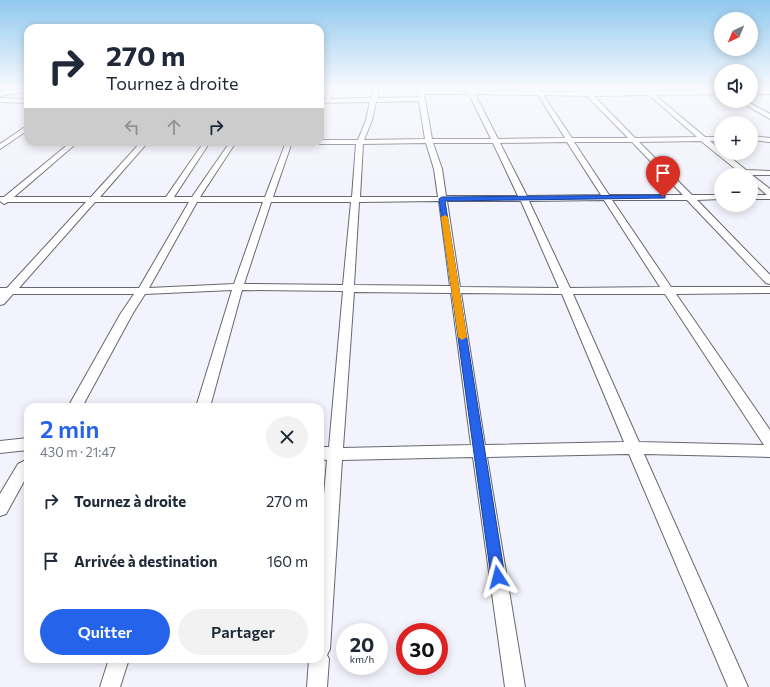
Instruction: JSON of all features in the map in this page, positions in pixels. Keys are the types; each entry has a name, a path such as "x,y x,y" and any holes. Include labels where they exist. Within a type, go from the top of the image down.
{"street":[{"path":"324,600 360,142 369,120"},
{"path":"426,120 429,141 438,169 515,687"},
{"path":"485,120 539,229 738,687"},
{"path":"557,120 668,290 770,442"},
{"path":"614,120 770,281"},
{"path":"681,120 739,168"},
{"path":"0,147 24,130"},
{"path":"758,138 770,140"},
{"path":"0,139 22,139"},
{"path":"324,142 714,139"},
{"path":"2,201 70,146"},
{"path":"0,302 5,291 141,146"},
{"path":"168,200 204,146"},
{"path":"77,403 127,313 142,291 194,200 230,146"},
{"path":"204,403 230,311 288,146"},
{"path":"758,174 770,173"},
{"path":"758,184 770,193"},
{"path":"758,197 770,196"},
{"path":"2,201 91,199 355,200 714,197"},
{"path":"5,291 142,291 238,287 566,291 770,290"},
{"path":"0,447 24,444"},
{"path":"324,453 479,452 635,448 770,451"},
{"path":"0,509 24,468"},
{"path":"110,687 118,663"},
{"path":"317,687 319,663"}],"slow traffic":[{"path":"445,217 462,337"}],"route":[{"path":"498,577 476,437 442,199 624,196 663,197"}]}
